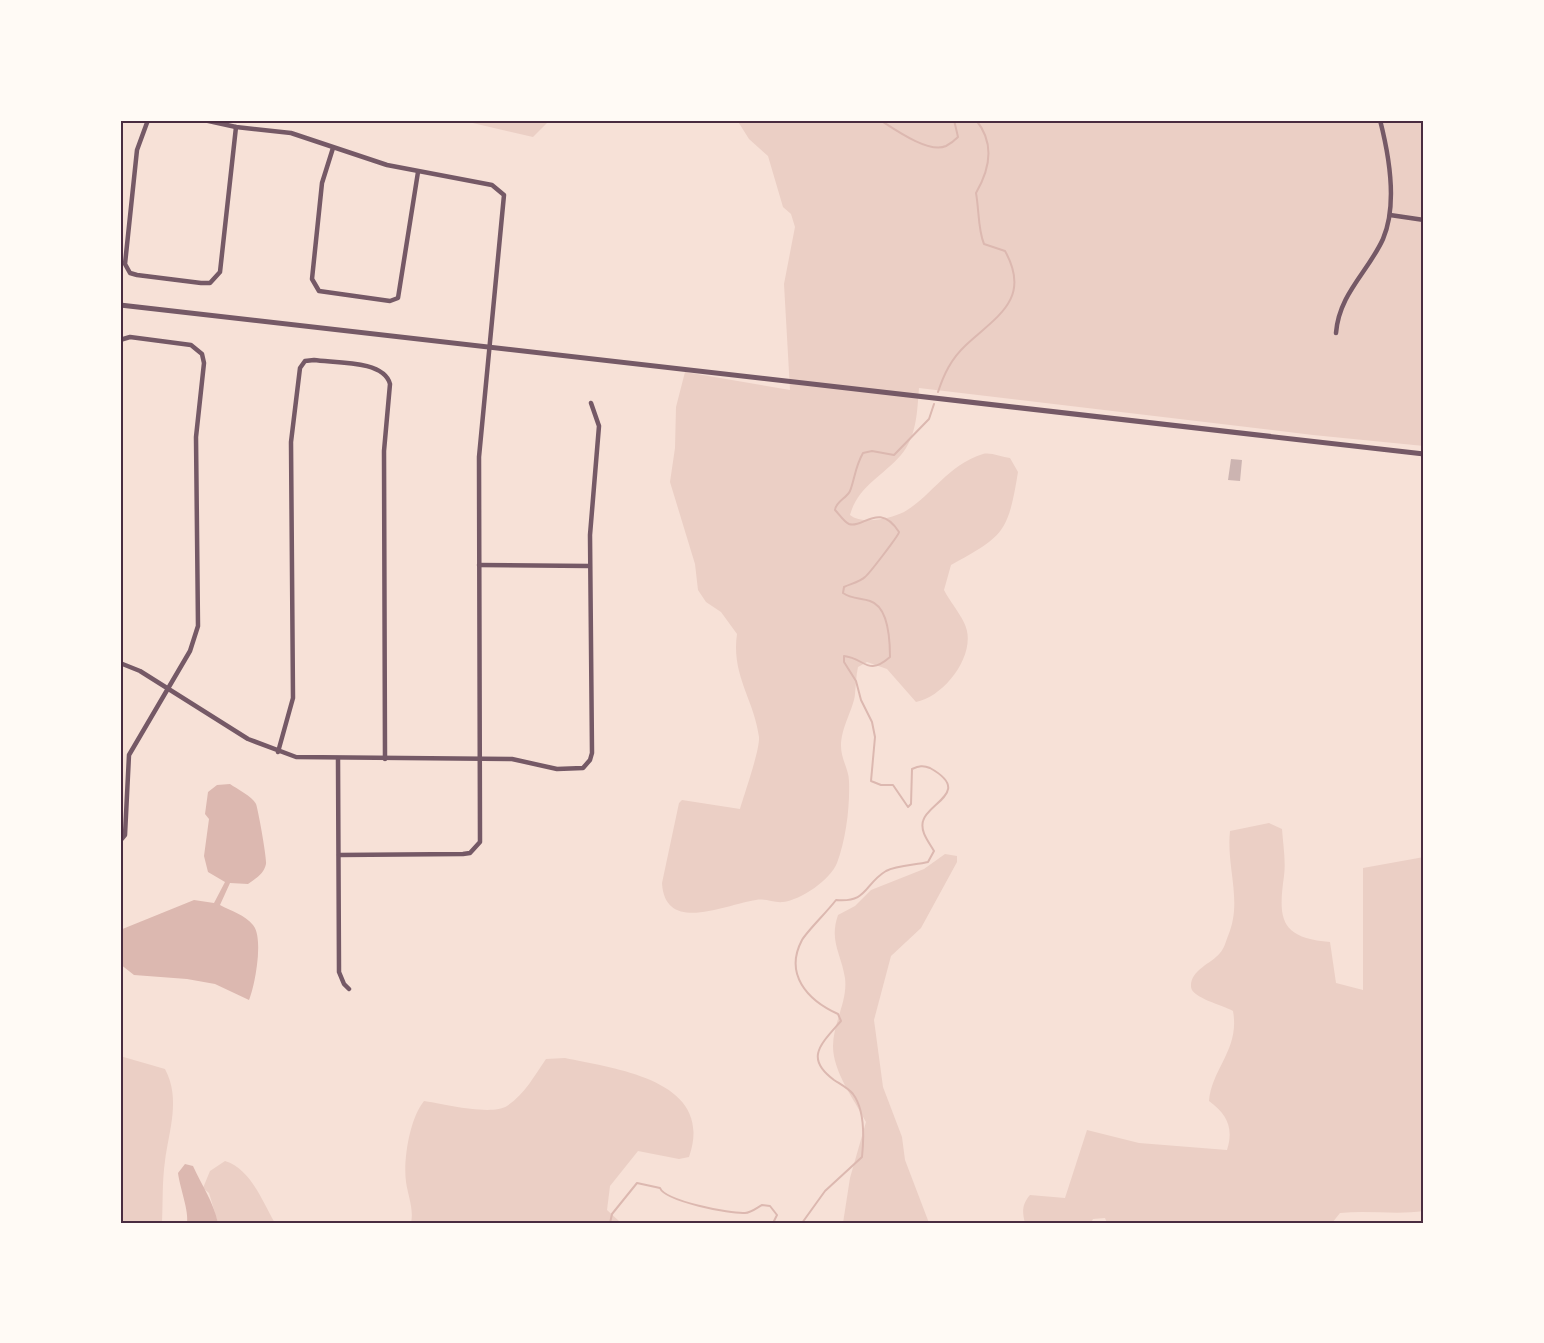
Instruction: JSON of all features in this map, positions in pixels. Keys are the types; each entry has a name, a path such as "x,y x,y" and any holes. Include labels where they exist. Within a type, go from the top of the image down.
{"street":[{"path":"147,120 137,150 125,264 130,273 136,275 201,283 210,283 220,272 236,127"},
{"path":"204,120 236,127 291,133 383,164 492,186 504,195 478,457 480,842 470,853 339,855"},
{"path":"1336,333 1340,307 1383,240 1390,215 1386,143 1380,120"},
{"path":"333,148 322,183 312,279 319,291 390,300 398,298 418,172"},
{"path":"1390,215 1424,220"},
{"path":"120,305 1250,432 1424,454"},
{"path":"120,340 130,338 191,345 202,354 204,363 196,437 198,626 190,651 132,746 128,759 125,835 120,841"},
{"path":"278,752 293,698 292,426 300,368 305,362 314,360 380,369 389,377 384,451 385,759"},
{"path":"120,663 168,688 248,739 278,752 300,758 516,759 561,770 583,768 590,760 589,566 599,426 591,403"},
{"path":"479,565 589,566"},
{"path":"120,757 128,759"},
{"path":"338,759 339,972 344,984 349,988"}],"shaded area":[{"path":"460,120 550,120 533,137"},
{"path":"737,120 1424,120 1424,446 919,388 915,423 906,448 859,496 850,515 869,520 898,515 923,498 949,473 970,459 983,454 1010,458 1018,472 1006,521 993,539 951,565 944,590 967,631 968,642 961,664 946,685 926,699 916,702 887,669 867,662 858,667 854,699 843,732 841,746 849,781 845,833 837,863 822,882 790,900 780,902 759,900 714,910 685,912 674,908 666,899 662,883 679,803 682,800 740,809 759,737 737,662 737,634 721,612 706,602 698,590 695,564 670,482 675,448 676,407 685,372 790,390 784,284 795,227 791,214 783,207 768,156 749,139"},
{"path":"230,784 248,795 256,804 266,860 265,868 248,884 230,883 220,905 246,918 256,931 257,962 249,1000 215,984 187,979 134,975 120,964 120,930 194,900 214,903 225,882 208,872 204,856 209,819 205,814 208,792 217,785"},
{"path":"1269,823 1282,829 1285,864 1282,904 1286,924 1301,936 1330,942 1336,983 1363,990 1363,868 1424,857 1424,1211 1340,1213 1332,1223 1107,1223 1105,1218 1093,1219 1091,1223 1025,1223 1023,1208 1030,1195 1065,1198 1087,1130 1139,1143 1227,1150 1230,1135 1227,1122 1220,1111 1209,1101 1215,1078 1233,1036 1233,1011 1197,995 1191,987 1197,972 1216,957 1225,945 1232,923 1234,897 1230,831"},
{"path":"945,854 957,856 957,862 921,928 891,956 874,1020 883,1087 902,1137 905,1160 929,1223 843,1223 850,1178 866,1122 840,1075 834,1056 835,1029 843,1004 845,987 845,978 835,940 838,915 855,906 871,890 924,869"},
{"path":"120,1056 165,1069 170,1080 173,1103 164,1169 162,1223 120,1223"},
{"path":"565,1058 634,1074 656,1083 675,1095 688,1111 694,1131 689,1157 679,1159 638,1151 610,1186 607,1210 619,1221 626,1223 411,1223 405,1173 407,1151 411,1128 424,1101 479,1110 500,1109 519,1096 546,1059"},
{"path":"225,1161 234,1165 249,1178 275,1223 218,1223 209,1193 203,1188 210,1171"},
{"path":"185,1164 193,1166 218,1223 187,1223 187,1212 178,1173"}],"building":[{"path":"1231,459 1242,460 1240,481 1228,480"}],"waterway":[{"path":"880,120 921,144 939,148 948,145 958,137 954,120"},
{"path":"938,392 956,356 1007,306 1015,282 1005,251 984,244 982,238 976,193 985,175 988,147 986,138 976,120"},
{"path":"802,1223 825,1191 862,1157 863,1133 860,1108 853,1094 825,1072 818,1058 822,1044 841,1021 838,1014 817,1001 802,984 797,975 797,952 802,940 836,900 854,899 860,896 879,876 890,869 928,862 934,851 924,833 923,821 948,791 948,784 942,776 925,766 912,769 911,804 908,807 893,785 881,785 871,781 875,737 872,722 861,700 856,681 844,662 844,656 871,666 882,663 890,657 889,633 885,617 876,604 843,593 844,587 868,574 899,532 885,518 872,518 854,525 843,520 835,510 837,504 850,491 863,453 872,451 894,455 929,419 934,404"},
{"path":"610,1223 612,1214 637,1183 660,1188 664,1193 685,1202 737,1213 747,1213 762,1205 770,1206 777,1215 773,1223"}]}
